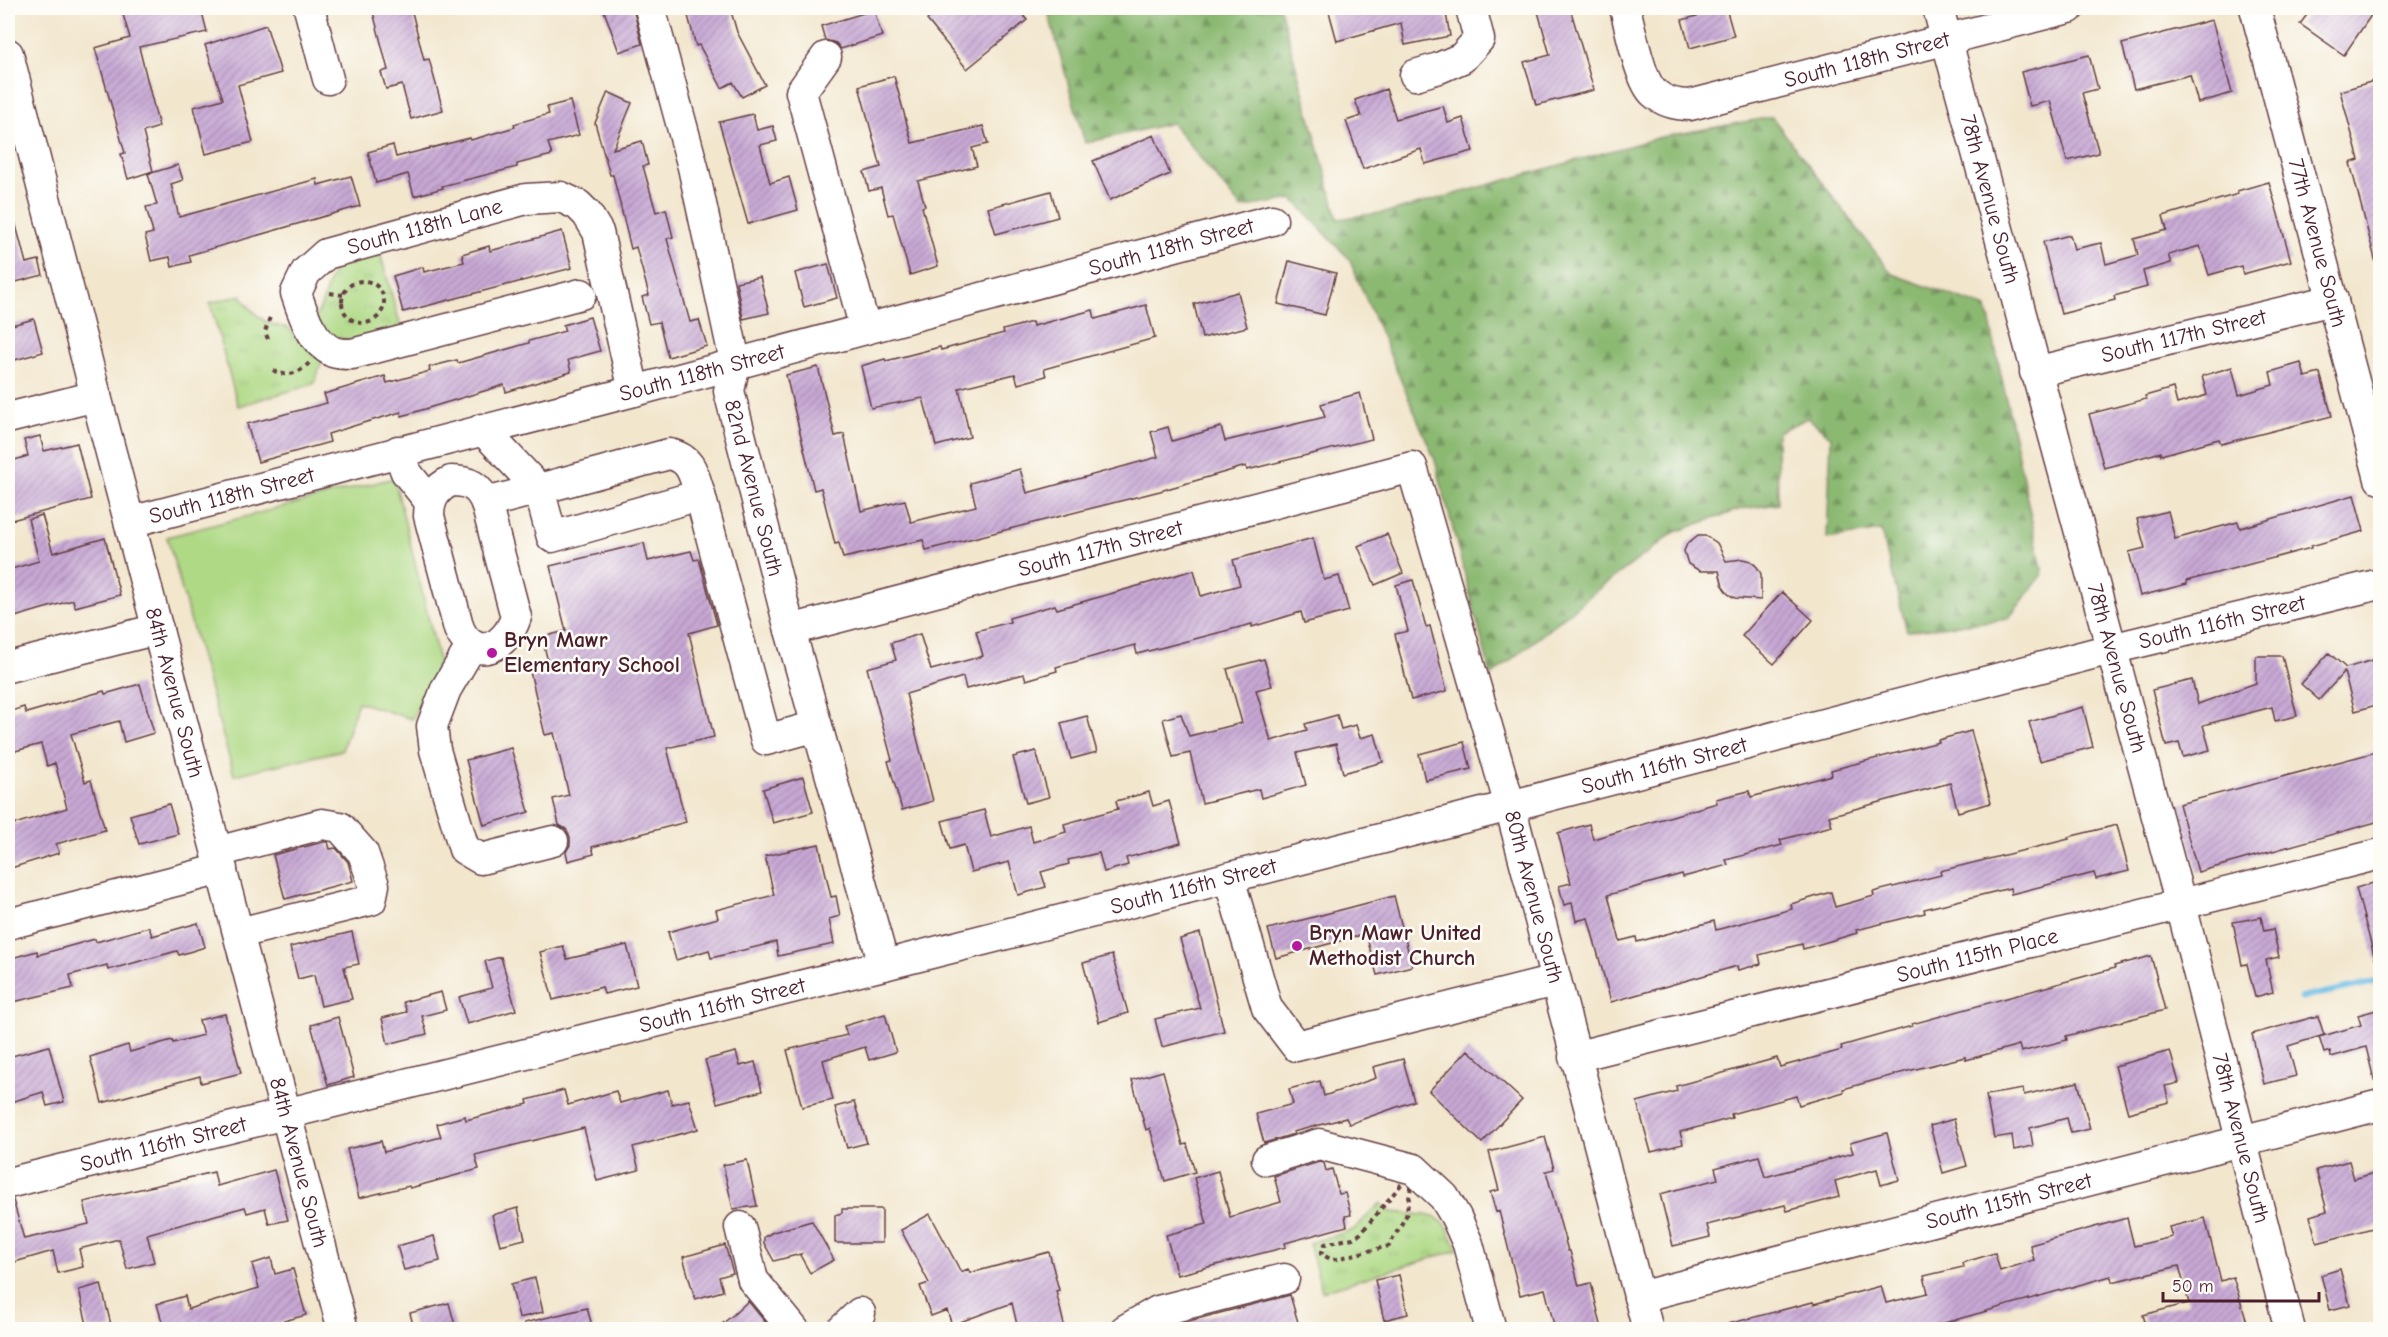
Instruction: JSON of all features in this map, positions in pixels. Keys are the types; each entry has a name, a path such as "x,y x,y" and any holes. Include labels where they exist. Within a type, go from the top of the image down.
{"street":[{"path":"309,8 328,79"},
{"name":"82nd Avenue South","path":"650,8 693,166 735,363 729,391 790,630 884,965"},
{"path":"1415,75 1462,58 1479,39 1471,8"},
{"name":"South 118th Street","path":"1625,8 1645,78 1653,92 1677,105 1690,105 2068,8"},
{"name":"78th Avenue South","path":"1938,8 2181,905 2290,1329"},
{"name":"77th Avenue South","path":"2255,8 2380,479"},
{"name":"84th Avenue South","path":"8,54 20,154 96,396 344,1329"},
{"path":"826,57 801,92 865,329"},
{"name":"South 118th Lane","path":"325,345 307,326 296,293 306,272 326,254 526,199 561,196 587,214 598,232 634,391"},
{"name":"South 118th Street","path":"130,522 634,391 1272,220"},
{"path":"325,345 334,352 352,354 581,294"},
{"name":"South 117th Street","path":"2035,372 2334,300"},
{"path":"8,418 96,396"},
{"path":"482,429 539,489 552,537 700,495"},
{"path":"440,441 452,481"},
{"path":"398,452 406,472 430,502"},
{"path":"486,503 669,454 679,456 692,468 766,740 817,726"},
{"name":"South 117th Street","path":"790,630 1412,467"},
{"name":"80th Avenue South","path":"1412,467 1510,806 1574,1057 1648,1329"},
{"path":"452,481 472,484 478,489 486,503 516,617 504,641 495,646 482,648 472,645 459,629 429,516 430,502 441,486 452,481"},
{"name":"South 116th Street","path":"8,1183 1229,878 2111,649 2380,584"},
{"path":"8,667 158,629"},
{"path":"472,645 446,689 432,726 435,750 464,849 481,859 553,841"},
{"path":"8,924 220,860 322,824 340,827 363,853 374,885 371,900 239,933"},
{"name":"South 115th Place","path":"1574,1057 2380,854"},
{"path":"1229,878 1267,1008 1296,1046 1555,981"},
{"name":"South 115th Street","path":"1639,1298 2380,1105"},
{"path":"1267,1160 1319,1144 1414,1169 1444,1197 1456,1217 1468,1244 1491,1329"},
{"path":"740,1227 753,1280 794,1329"},
{"path":"1125,1329 1158,1311 1284,1279"}],"path":[{"path":"358,281 374,284 384,297 382,313 369,323 360,324 352,321 342,308 343,295 350,285 358,281"},
{"path":"330,293 343,295"},
{"path":"268,339 265,332 270,317"},
{"path":"273,370 280,374 298,372 325,345"},
{"path":"1414,1169 1406,1216 1389,1245 1385,1248 1332,1260 1321,1254 1325,1244 1353,1239 1360,1234 1414,1169"}],"green space":[{"path":"1047,8 1280,8 1338,219 1394,211 1661,137 1772,117 1892,274 1987,308 2043,574 2008,619 1907,631 1881,531 1827,539 1831,437 1808,418 1777,432 1778,504 1741,509 1675,532 1596,591 1491,676 1435,460 1349,259 1293,199 1241,208 1172,123 1085,143"},
{"path":"379,249 401,327 355,341 334,337 314,319 322,305 331,275 343,261"},
{"path":"241,295 260,317 272,324 287,327 322,361 314,384 238,406 210,303"},
{"path":"394,478 439,661 412,719 358,702 342,750 234,775 167,537"},
{"path":"1381,1203 1391,1212 1434,1216 1446,1225 1458,1250 1322,1291 1309,1243 1353,1230"}],"building":[{"path":"121,8 201,8 207,32 139,47 159,127 143,132 153,171 128,179 121,154 125,153 95,48 130,38"},
{"path":"372,8 411,8 424,60 429,59 443,110 411,119 402,85 386,89 381,72 388,70"},
{"path":"603,8 633,8 642,44 619,52"},
{"path":"686,8 730,8 737,32 765,85 742,97 733,82 722,88 699,45 696,46"},
{"path":"942,8 1017,8 1027,20 967,69 927,20"},
{"path":"1328,8 1445,8 1450,36 1405,45 1401,23 1337,41"},
{"path":"1537,8 1570,8 1594,90 1536,105 1524,62 1550,55"},
{"path":"1726,8 1734,36 1690,48 1682,20"},
{"path":"2312,8 2376,8 2344,55 2300,24"},
{"path":"874,10 882,36 841,49 836,43 825,40 821,26"},
{"path":"2212,20 2232,93 2198,103 2190,75 2134,89 2122,44"},
{"path":"266,25 281,73 238,85 253,142 206,154 194,107 223,99 205,45"},
{"path":"2089,55 2098,89 2082,93 2099,153 2067,161 2050,101 2030,106 2021,72"},
{"path":"894,76 912,143 983,126 988,144 972,148 977,166 918,181 925,206 922,207 938,266 910,275 893,214 888,215 881,188 869,191 864,172 881,167 859,86"},
{"path":"2374,81 2380,104 2380,262 2376,263 2350,163 2359,160 2340,91"},
{"path":"1386,89 1396,119 1443,106 1448,123 1463,118 1473,151 1425,164 1421,149 1363,169 1346,121 1361,116 1355,100"},
{"path":"608,92 632,103 613,149 642,141 648,165 643,166 656,212 666,209 673,237 667,239 690,322 699,320 707,346 668,357 659,322 649,324 642,297 649,295 636,247 631,249 613,175 610,175 595,123"},
{"path":"570,101 579,135 548,143 552,155 414,196 408,174 376,183 368,152 393,145 396,157 470,138 471,140 549,114 547,107"},
{"path":"753,114 757,130 773,126 777,141 760,145 770,183 789,177 798,210 748,224 719,122"},
{"path":"1154,135 1170,174 1110,200 1093,161"},
{"path":"178,165 183,180 171,184 179,217 317,179 318,185 351,176 360,206 189,255 191,262 172,267 170,257 151,261 145,235 153,233 146,207 157,205 148,174"},
{"path":"2269,182 2291,261 2243,274 2241,266 2209,275 2200,246 2168,255 2171,263 2143,271 2147,287 2114,296 2115,300 2061,314 2043,242 2070,235 2074,249 2101,243 2106,264 2138,255 2134,239 2167,230 2163,216 2238,194 2237,191"},
{"path":"1051,191 1058,217 996,234 988,208"},
{"path":"13,214 26,263 39,260 43,275 8,284 8,215"},
{"path":"562,231 572,268 403,312 393,276 423,267 424,272 464,262 462,254 489,246 490,251"},
{"path":"1289,261 1336,273 1325,315 1278,304"},
{"path":"828,264 837,298 804,307 795,273"},
{"path":"760,277 769,313 743,319 736,282"},
{"path":"1238,292 1247,327 1202,338 1194,304"},
{"path":"1146,305 1155,338 1044,369 1046,376 1018,384 1015,374 959,388 970,437 936,446 923,398 871,408 861,366 940,347 941,350 1004,333 1003,330 1032,322 1033,326 1093,310 1095,319"},
{"path":"590,317 600,351 568,360 571,372 506,392 504,385 402,416 401,412 328,434 330,442 258,462 247,424 327,403 324,394 385,376 387,383 430,371 429,367 457,360 458,363 529,343 529,341 565,331 563,325"},
{"path":"34,319 43,352 8,362 8,326"},
{"path":"2301,363 2305,377 2320,373 2332,416 2221,444 2219,439 2161,455 2161,452 2104,468 2089,414 2146,399 2145,396 2173,388 2177,404 2207,395 2202,376 2232,367 2239,395 2273,385 2270,372"},
{"path":"818,367 835,436 844,434 861,511 905,500 911,522 976,506 970,483 1020,469 1027,493 1158,457 1151,432 1168,427 1172,441 1221,427 1225,441 1325,417 1321,404 1360,393 1372,439 1247,470 1246,466 1160,491 926,550 923,540 843,558 839,543 835,544 821,488 814,490 786,375"},
{"path":"40,436 44,451 77,443 91,499 8,521 8,462 28,456 24,440"},
{"path":"2354,495 2364,531 2140,596 2129,552 2145,548 2137,519 2168,511 2175,539 2238,522 2240,528"},
{"path":"42,515 53,553 105,538 120,595 75,607 73,600 8,619 8,570 39,561 28,519"},
{"path":"1387,534 1403,573 1375,585 1358,546"},
{"path":"1698,535 1705,535 1717,543 1726,561 1743,559 1751,561 1757,567 1761,574 1761,600 1735,598 1723,587 1719,571 1700,571 1688,564 1684,551 1687,544"},
{"path":"1313,538 1324,580 1339,576 1349,611 1304,623 1301,612 1252,627 1252,624 1137,654 1135,645 1056,667 1057,671 1026,680 1024,674 966,689 963,677 906,694 933,801 902,810 888,761 892,760 867,668 896,660 891,643 920,634 931,670 983,656 976,631 1010,622 1009,618 1055,605 1057,609 1194,570 1201,596 1240,585 1233,560"},
{"path":"644,543 648,561 691,551 694,560 699,559 717,625 689,633 714,737 667,748 686,822 592,847 594,854 568,861 566,852 570,845 570,837 566,829 559,825 553,799 569,795 554,733 545,735 529,667 548,662 542,637 566,631 550,566"},
{"path":"1413,580 1426,627 1430,626 1447,691 1411,700 1395,634 1408,631 1396,585"},
{"path":"1782,592 1813,620 1774,664 1742,636"},
{"path":"2329,653 2346,668 2380,658 2380,704 2355,711 2344,672 2319,700 2301,684"},
{"path":"2256,656 2282,656 2297,716 2275,721 2272,707 2203,725 2210,750 2183,757 2179,743 2166,746 2152,690 2192,680 2198,704 2256,683"},
{"path":"1264,659 1272,686 1256,690 1271,741 1307,730 1305,724 1337,715 1341,729 1356,725 1360,738 1375,734 1383,762 1343,773 1336,744 1297,753 1306,785 1261,798 1259,789 1202,803 1190,753 1173,757 1163,719 1181,714 1189,736 1242,723 1227,669"},
{"path":"140,684 154,733 124,742 119,721 71,734 85,782 91,780 105,830 56,844 59,853 8,869 8,826 67,808 55,763 47,766 41,744 8,753 8,712 24,707 26,713 104,691 105,694"},
{"path":"2083,707 2093,747 2040,761 2029,722"},
{"path":"1087,716 1097,752 1071,759 1061,723"},
{"path":"1971,731 1991,803 1958,812 1950,783 1829,816 1832,826 1780,840 1782,845 1726,860 1728,865 1683,877 1682,874 1608,895 1620,941 1636,937 1637,942 1714,921 1716,930 1792,909 1791,904 1831,892 1835,907 1874,896 1873,892 1941,875 1940,871 2117,825 2129,871 2096,879 2094,873 2011,894 2010,888 1924,909 1925,913 1856,930 1857,933 1803,949 1802,944 1759,955 1761,964 1738,970 1737,966 1611,1002 1588,918 1576,921 1572,903 1564,905 1559,886 1571,883 1558,833 1589,824 1593,839 1717,803 1716,799 1749,791 1751,797 1832,775 1831,770 1939,742 1938,740"},
{"path":"1464,742 1471,769 1425,780 1419,754"},
{"path":"511,748 529,812 484,825 466,760"},
{"path":"1036,751 1049,797 1026,803 1013,757"},
{"path":"2380,751 2380,821 2198,872 2179,804"},
{"path":"803,777 813,812 773,823 763,789"},
{"path":"1149,792 1153,806 1169,801 1181,843 1126,858 1128,865 1104,872 1099,853 1068,860 1069,864 1041,872 1046,887 1018,895 1009,862 971,872 964,845 950,849 942,821 984,810 991,837 1029,826 1033,842 1066,832 1064,824 1118,809 1116,801"},
{"path":"169,804 178,834 139,844 130,815"},
{"path":"328,842 330,849 336,848 348,862 353,881 285,899 273,855"},
{"path":"819,844 831,897 836,896 840,916 829,919 834,944 778,956 776,942 711,958 709,950 676,960 668,932 718,918 716,910 774,895 765,856"},
{"path":"2380,881 2380,959 2375,959 2356,888"},
{"name":"Bryn Mawr United Methodist Church","path":"1394,896 1412,966 1377,975 1366,934 1276,958 1268,929"},
{"path":"2261,917 2264,931 2273,929 2279,957 2266,960 2273,992 2255,997 2247,964 2242,965 2233,922"},
{"path":"198,923 205,947 179,955 177,951 108,970 107,965 70,975 73,988 13,1002 8,981 8,959 37,951 38,955 95,939 96,942 149,927 152,936"},
{"path":"352,932 359,964 344,967 352,999 321,1006 314,975 298,979 290,947"},
{"path":"1200,933 1224,1031 1162,1047 1155,1019 1200,1008 1180,939"},
{"path":"627,945 637,986 604,994 602,987 553,1000 540,952 563,946 567,959"},
{"path":"1112,955 1128,1013 1099,1022 1083,963"},
{"path":"2151,956 2165,1010 2066,1036 2067,1040 2021,1052 2019,1045 1966,1060 1965,1057 1908,1071 1843,1089 1844,1092 1799,1105 1796,1096 1731,1114 1732,1118 1680,1132 1683,1144 1651,1152 1637,1102 1677,1091 1676,1086 1777,1058 1780,1067 1842,1050 1841,1046 1912,1026 1912,1024"},
{"path":"501,957 516,1010 467,1024 459,997 492,988 485,961"},
{"path":"441,992 446,1010 422,1016 427,1034 388,1044 382,1018 407,1012 403,1002"},
{"path":"2380,1009 2380,1079 2374,1080 2366,1047 2331,1057 2330,1051 2324,1053 2319,1037 2361,1025 2358,1015"},
{"path":"225,1014 241,1073 201,1083 200,1076 102,1103 90,1057 128,1045 130,1052 172,1040 173,1043 203,1035 199,1020"},
{"path":"885,1014 896,1052 869,1060 865,1047 823,1060 833,1100 802,1107 787,1050 847,1035 844,1026"},
{"path":"2318,1016 2324,1035 2288,1046 2296,1076 2264,1084 2252,1034"},
{"path":"338,1017 354,1077 328,1085 311,1025"},
{"path":"49,1046 64,1102 47,1106 43,1092 8,1103 8,1057"},
{"path":"1468,1050 1522,1100 1482,1143 1429,1091"},
{"path":"2170,1051 2179,1083 2165,1086 2169,1102 2128,1113 2115,1066"},
{"path":"736,1052 740,1066 755,1062 762,1091 717,1103 705,1060"},
{"path":"1403,1059 1414,1101 1349,1124 1346,1118 1293,1132 1294,1134 1264,1143 1256,1114 1293,1104 1289,1089 1320,1081 1324,1096 1376,1078 1373,1067"},
{"path":"1163,1071 1183,1145 1187,1144 1195,1172 1165,1181 1150,1128 1146,1130 1132,1080"},
{"path":"2078,1082 2090,1129 2071,1133 2067,1118 2030,1128 2033,1146 2014,1150 2012,1135 1994,1138 1986,1095 2023,1089 2024,1095"},
{"path":"564,1090 568,1105 616,1091 620,1103 668,1090 672,1104 689,1100 698,1129 633,1147 639,1170 597,1181 584,1128 475,1155 479,1169 410,1188 409,1186 359,1198 347,1149 381,1141 384,1152 441,1137 437,1124 465,1116 466,1120 528,1104 527,1100"},
{"path":"854,1102 867,1143 847,1148 835,1107"},
{"path":"1954,1119 1967,1166 1943,1173 1930,1126"},
{"path":"1887,1133 1899,1180 1881,1185 1877,1169 1835,1181 1839,1197 1787,1211 1785,1205 1707,1225 1710,1237 1673,1246 1660,1194 1718,1179 1715,1168 1759,1156 1765,1177 1853,1153 1850,1143"},
{"path":"1545,1137 1554,1169 1546,1171 1568,1251 1570,1251 1579,1286 1591,1283 1602,1329 1555,1329 1545,1289 1520,1295 1499,1211 1496,1212 1490,1192 1499,1190 1489,1152"},
{"path":"747,1160 757,1206 733,1209 723,1165"},
{"path":"2349,1161 2354,1179 2380,1171 2380,1226 2317,1243 2310,1216 2327,1211 2316,1170"},
{"path":"1319,1162 1324,1163 1326,1171 1332,1169 1339,1194 1345,1193 1351,1215 1345,1216 1347,1226 1285,1243 1286,1247 1177,1275 1166,1235 1207,1224 1194,1178 1218,1171 1230,1217 1281,1202 1274,1176"},
{"path":"274,1170 288,1220 269,1224 265,1208 247,1213 245,1207 147,1234 154,1262 127,1269 119,1239 79,1249 83,1267 58,1273 53,1251 8,1264 8,1200 13,1200 24,1239 89,1224 84,1202 214,1172 217,1186"},
{"path":"518,1208 525,1239 500,1245 492,1215"},
{"path":"842,1209 882,1209 882,1243 835,1243 835,1215 842,1213"},
{"path":"930,1214 961,1272 968,1269 970,1273 1049,1252 1059,1290 1056,1291 1065,1329 1018,1329 1012,1303 952,1325 947,1310 931,1316 920,1286 929,1283 901,1230"},
{"path":"2127,1218 2134,1246 2172,1237 2169,1227 2205,1218 2221,1281 2233,1277 2249,1329 2147,1329 2143,1315 2189,1303 2179,1266 2112,1282 2111,1276 1923,1329 1729,1329 1728,1324 1881,1286 1886,1303 1928,1293 1924,1276 1963,1267 1962,1263 1995,1253 2000,1271 2034,1260 2030,1245"},
{"path":"812,1221 834,1260 810,1273 801,1254 774,1261 764,1243 764,1237 773,1232"},
{"path":"434,1236 440,1261 404,1270 397,1246"},
{"path":"725,1245 733,1273 719,1277 723,1291 695,1299 683,1257"},
{"path":"271,1258 275,1274 293,1269 306,1315 255,1329 164,1329 157,1304 185,1296 188,1309 259,1288 252,1264"},
{"path":"2340,1269 2350,1305 2330,1310 2321,1275"},
{"path":"1399,1275 1408,1314 1384,1320 1375,1280"},
{"path":"535,1278 543,1312 519,1318 511,1284"},
{"path":"101,1284 112,1329 88,1329 79,1290"},
{"path":"1290,1295 1300,1329 1166,1329 1166,1327"},
{"path":"748,1301 771,1329 716,1329 733,1315"},
{"path":"449,1303 456,1329 414,1329 410,1313"},
{"path":"587,1308 593,1329 525,1329 524,1323"}],"waterway":[{"path":"2301,998 2380,981"}],"place":[{"name":"Bryn Mawr Elementary School","path":"492,653"},
{"name":"Bryn Mawr United Methodist Church","path":"1297,946"}]}
